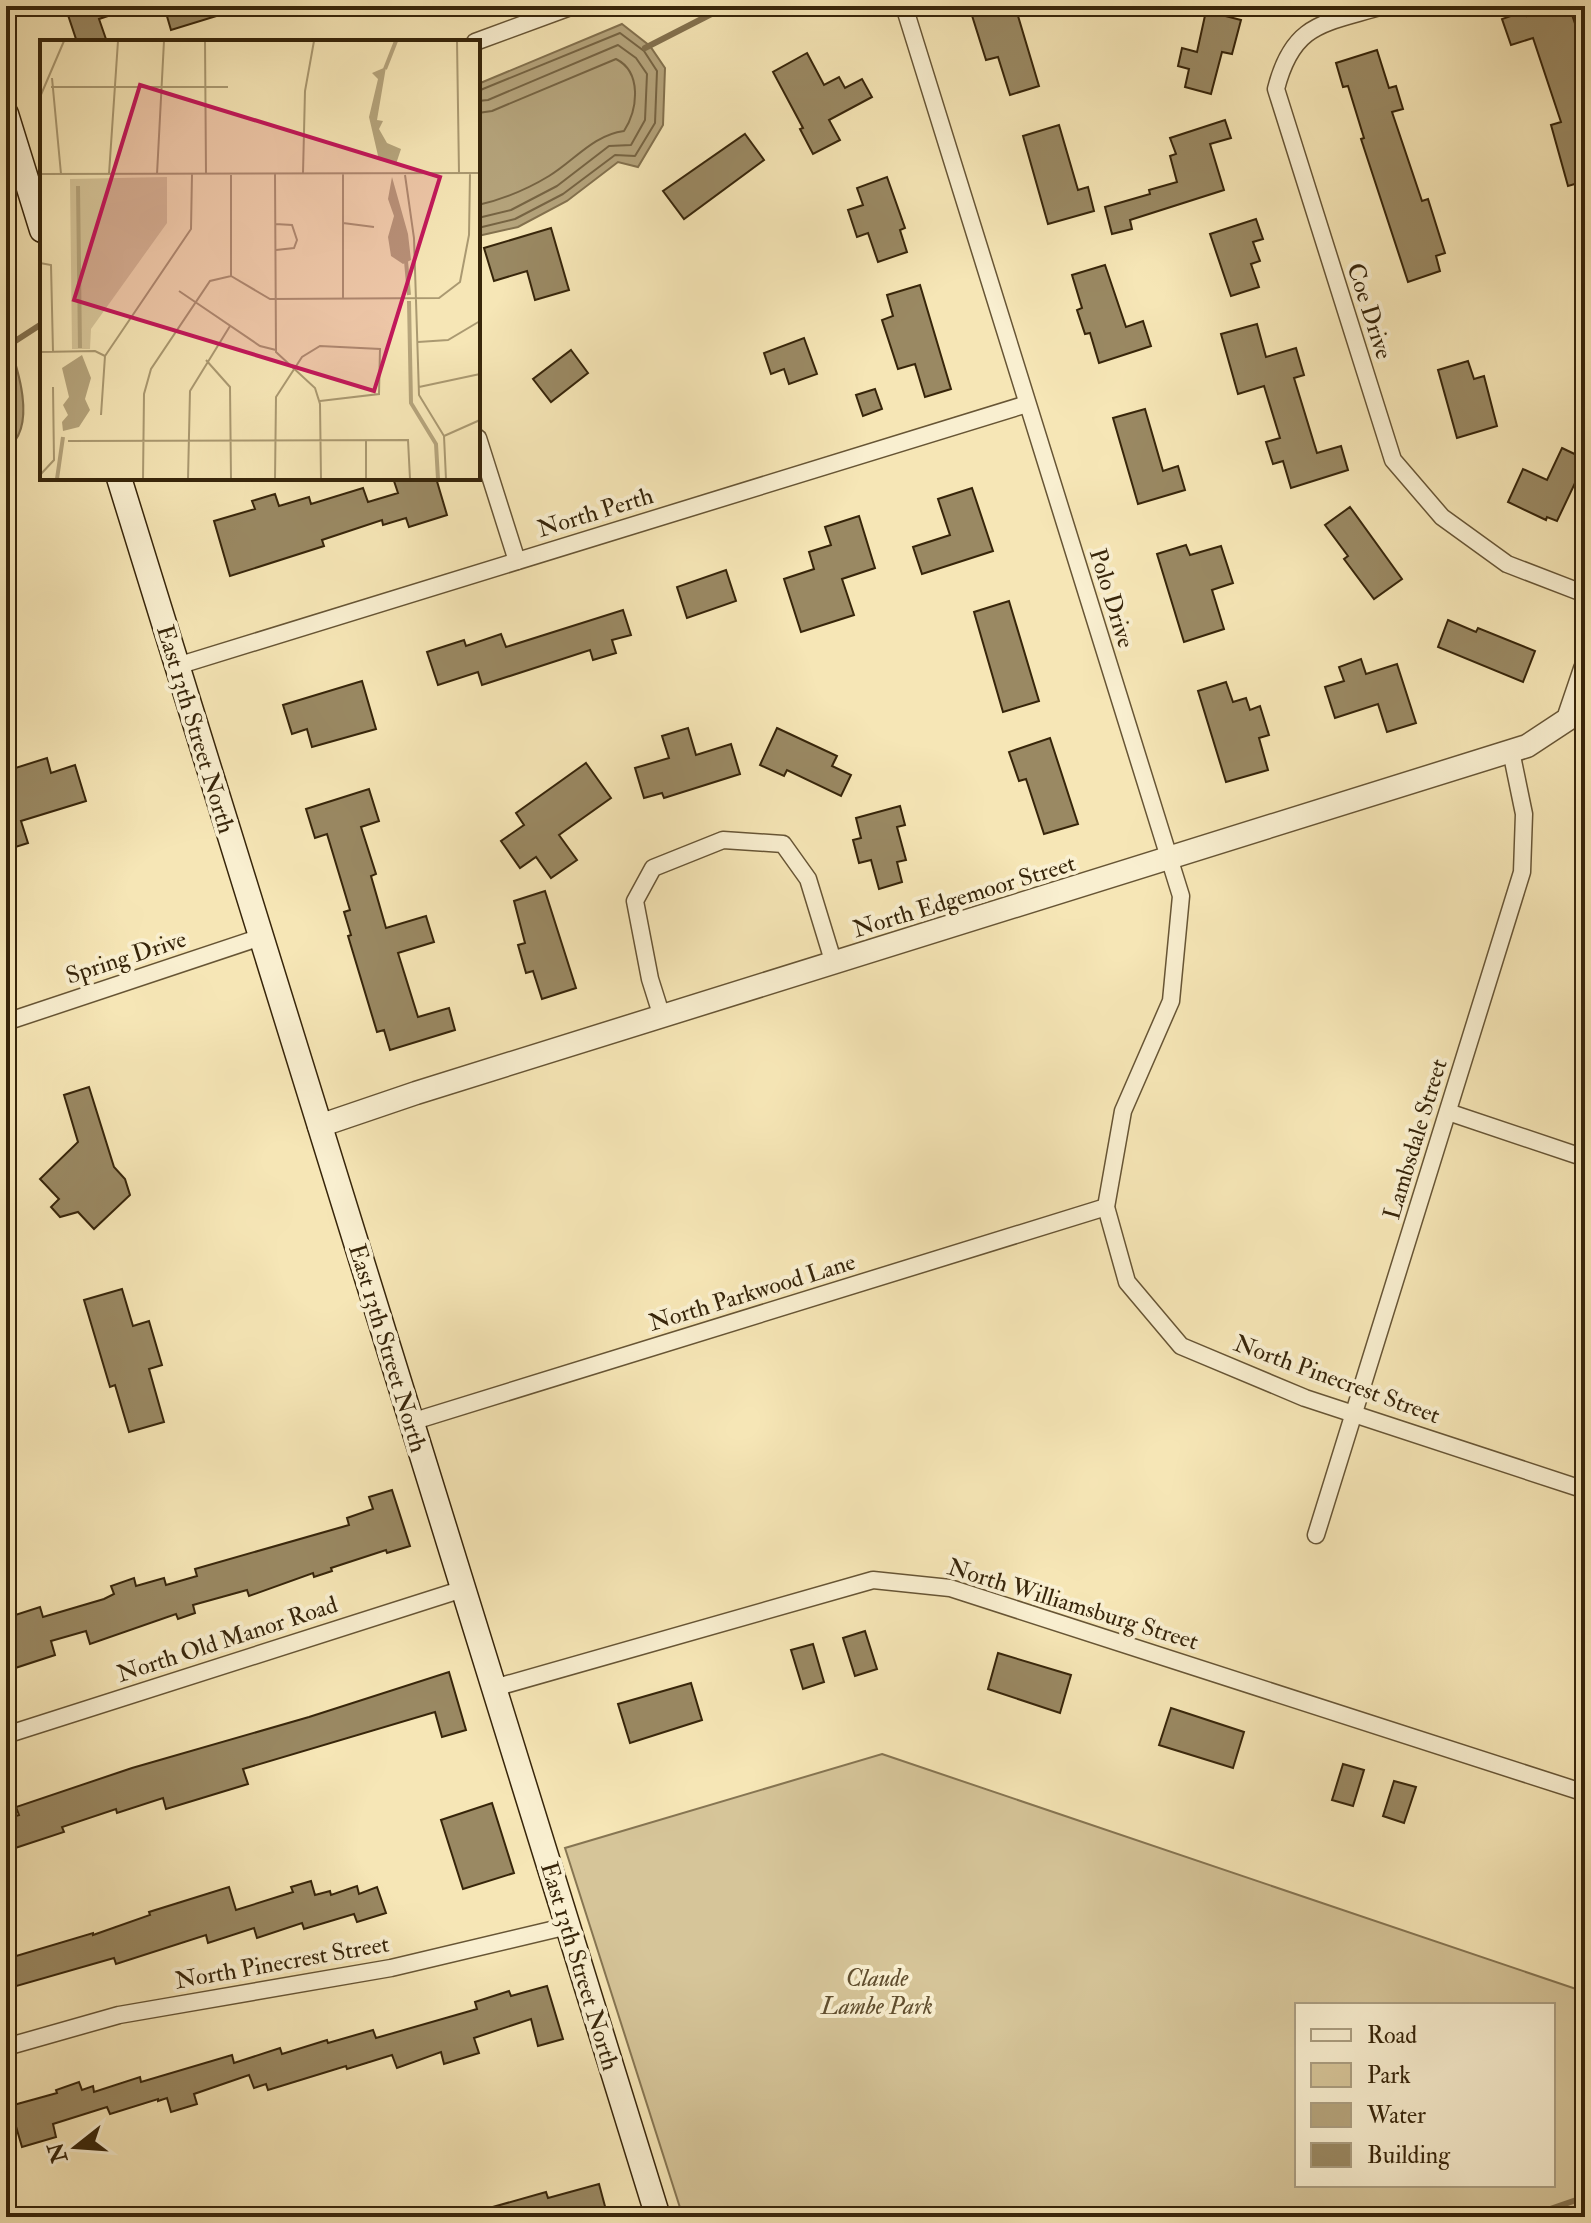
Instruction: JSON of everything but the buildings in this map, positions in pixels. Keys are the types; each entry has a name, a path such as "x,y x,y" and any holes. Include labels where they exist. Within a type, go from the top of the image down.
{"main road":[{"path":"6,114 40,224"},
{"name":"East 13th Street North","path":"120,480 658,2217"}],"street":[{"path":"480,40 573,6"},
{"name":"Polo Drive","path":"904,6 1181,896 1171,1001 1123,1111 1106,1207"},
{"name":"Coe Drive","path":"1383,6 1303,34 1282,63 1276,89 1393,460 1442,517 1507,564 1585,594"},
{"name":"North Perth","path":"177,666 1027,404"},
{"path":"480,444 517,561"},
{"name":"North Edgemoor Street","path":"319,1126 1527,746 1568,719 1585,669"},
{"name":"Lambsdale Street","path":"1316,1535 1522,872 1524,814 1511,751"},
{"path":"662,1017 650,979 635,901 653,868 723,840 783,844 808,879 834,964"},
{"name":"Spring Drive","path":"6,1022 261,937"},
{"path":"1448,1112 1585,1158"},
{"name":"North Pinecrest Street","path":"1106,1207 1127,1282 1181,1346 1305,1398 1585,1490"},
{"name":"North Parkwood Lane","path":"411,1422 1106,1207"},
{"name":"North Williamsburg Street","path":"494,1688 873,1580 935,1586 965,1593 1585,1793"},
{"name":"North Old Manor Road","path":"6,1735 463,1589"},
{"name":"North Pinecrest Street","path":"6,2047 119,2015 391,1968 568,1926"}],"green space":[{"name":"Claude Lambe Park","path":"882,1754 1585,1992 1585,2217 683,2217 565,1848"}],"water":[{"path":"622,24 650,46 665,68 663,125 638,167 618,162 567,201 518,227 480,236 480,83"},
{"path":"6,336 20,379 23,412 16,439 6,449"}],"waterway":[{"path":"645,48 727,6"},
{"path":"6,347 40,325"},
{"path":"1527,2217 1585,2197"}]}
